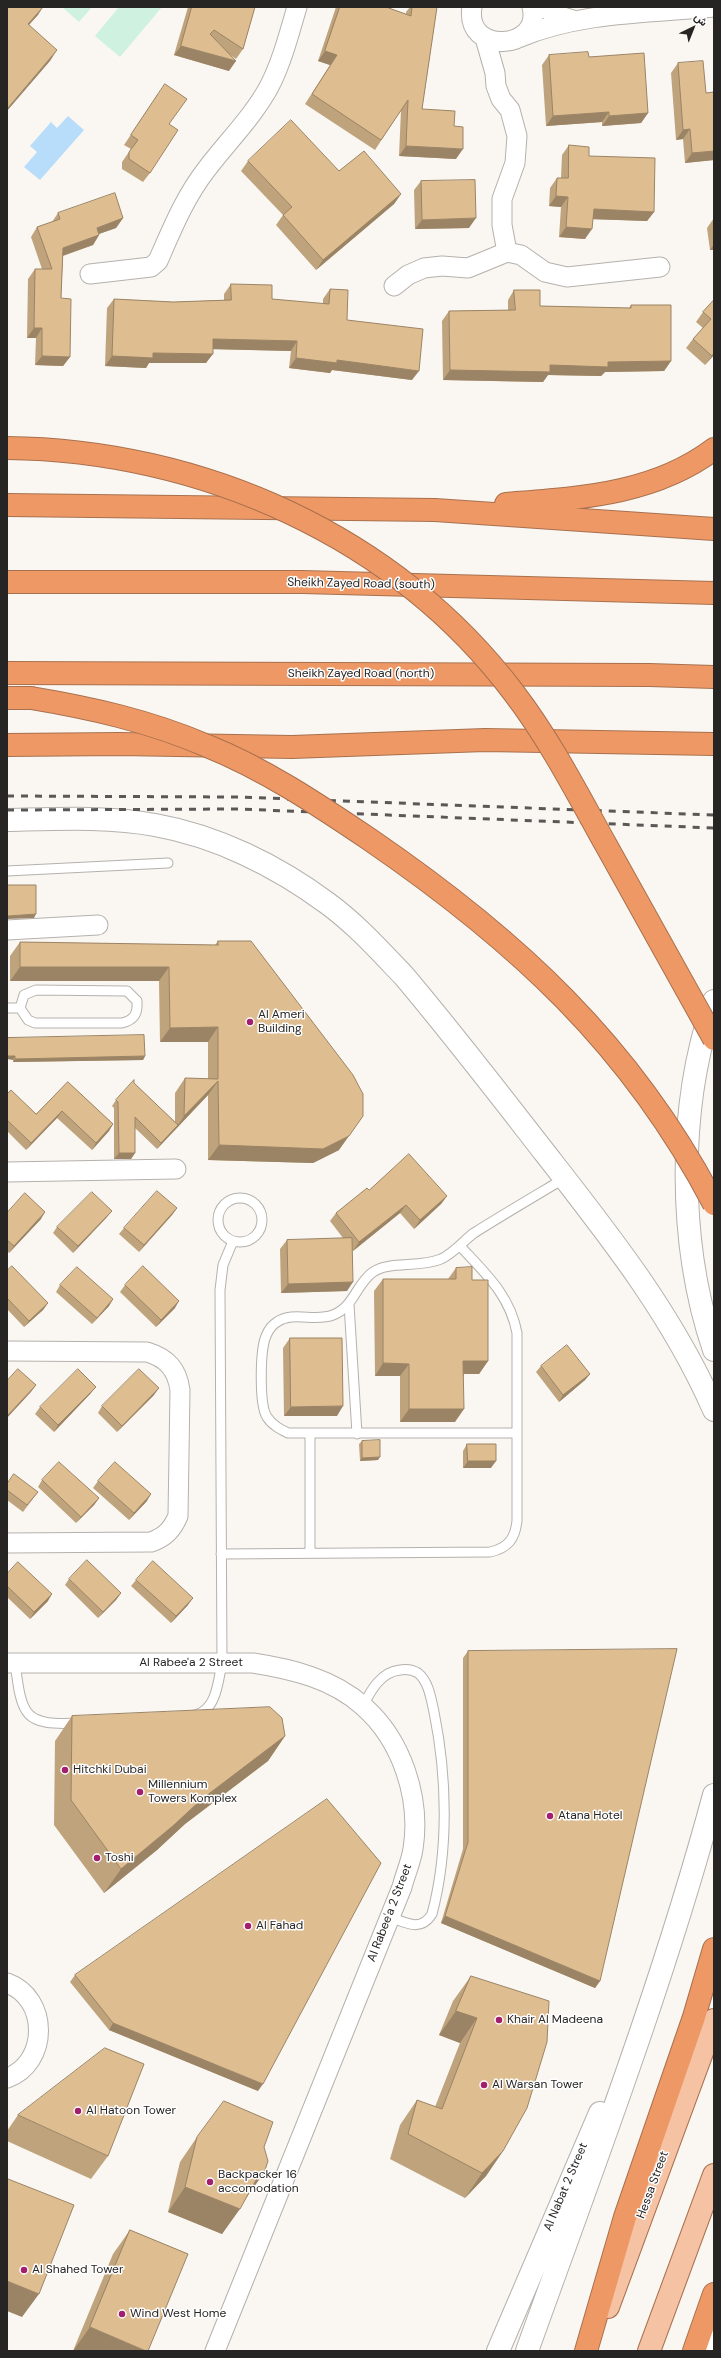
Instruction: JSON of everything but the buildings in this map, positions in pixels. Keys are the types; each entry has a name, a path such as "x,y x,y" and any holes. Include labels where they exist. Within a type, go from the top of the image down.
{"highway":[{"path":"7,448 53,450 134,461 214,482 253,496 302,519 356,549 428,603 487,661 513,692 537,726 578,794 714,1039"},
{"path":"435,510 597,496 628,489 672,474 714,449"},
{"path":"7,505 435,510 714,529"},
{"name":"Sheikh Zayed Road (south)","path":"7,582 302,582 714,592"},
{"name":"Sheikh Zayed Road (north)","path":"7,673 649,675 714,677"},
{"path":"7,698 31,698 76,705 163,729 247,763 325,808 451,896 535,968 590,1024 630,1072 666,1124 700,1177 714,1204"},
{"path":"7,746 120,744 292,747 485,740 714,744"},
{"path":"586,2351 625,2217 694,2017 714,1949"},
{"path":"694,2351 714,2294"}],"main road":[{"path":"7,820 128,821 154,824 219,843 283,875 328,903 367,938 404,976 565,1178 640,1277 686,1353 714,1410"},
{"path":"714,1001 694,1089 686,1163 689,1223 695,1275 714,1350"},
{"path":"528,2351 643,2028 694,1871 714,1795"},
{"name":"Hessa Street","path":"592,2351 714,2020"},
{"name":"Al Nabat 2 Street","path":"498,2351 590,2132 643,2028"},
{"path":"649,2351 714,2175"},
{"path":"700,2351 714,2329"}],"street":[{"path":"90,274 151,267 158,261 191,192 217,156 248,120 269,87 286,46 297,7"},
{"path":"472,7 473,22 478,31 485,38 494,42 514,40 536,31 573,20 714,7"},
{"path":"496,73 514,40 529,28 533,12 532,7"},
{"path":"543,7 557,15 573,20"},
{"path":"485,38 496,73 496,86 501,99 510,110 517,136 515,163 505,187 501,206 502,224 507,252"},
{"path":"394,286 408,275 424,268 442,266 468,268 507,252 520,255 535,267 556,276 660,267"},
{"path":"7,930 98,925"},
{"path":"7,1172 176,1169"},
{"path":"7,1351 147,1352 167,1361 176,1374 180,1390 178,1516 168,1533 151,1542 7,1543"},
{"name":"Al Rabee'a 2 Street","path":"11,1664 253,1663 283,1668 312,1676 339,1690 363,1706 389,1736 406,1772 415,1810 413,1850 402,1887 215,2351"},
{"path":"7,1983 21,1991 29,2000 38,2021 39,2035 36,2048 30,2060 22,2070 7,2078"}],"lane":[{"path":"7,871 168,863"},
{"path":"36,990 112,990 127,991 133,995 137,1001 138,1009 135,1016 129,1021 122,1023 35,1023 28,1020 20,1008 24,996 36,990"},
{"path":"7,1008 20,1008"},
{"path":"518,1433 288,1434 272,1424 266,1416 261,1399 265,1337 276,1322 285,1318 332,1316 350,1304 366,1277 374,1271 384,1267 432,1262 451,1253 473,1234 565,1178"},
{"path":"237,1197 246,1198 260,1210 261,1227 250,1240 242,1242 233,1241 219,1230 217,1222 218,1213 222,1205 229,1200 237,1197"},
{"path":"182,1717 199,1714 213,1701 222,1663 220,1290 223,1265 233,1241"},
{"path":"221,1554 490,1552 501,1549 511,1542 516,1532 518,1433 518,1348 514,1318 500,1290 460,1246"},
{"path":"350,1304 357,1434"},
{"path":"310,1435 310,1553"},
{"path":"11,1664 23,1706 30,1716 40,1722 52,1724 90,1722"},
{"path":"363,1706 370,1691 381,1679 394,1670 406,1669 417,1673 425,1681 430,1692 440,1753 443,1784 442,1845 432,1914 428,1920 418,1926 407,1924 390,1917"}],"green space":[{"path":"62,7 92,7 79,22"},
{"path":"119,7 162,7 120,57 95,36"}],"water":[{"path":"68,116 84,130 40,180 24,167 37,152 30,146 51,122 57,128"}],"railway":[{"path":"7,796 237,797 714,815"},
{"path":"7,810 238,809 714,828"}],"place":[{"name":"Al Ameri Building","path":"250,1022"},
{"name":"Hitchki Dubai","path":"65,1770"},
{"name":"Millennium Towers Komplex","path":"140,1792"},
{"name":"Atana Hotel","path":"550,1816"},
{"name":"Toshi","path":"97,1858"},
{"name":"Al Fahad","path":"248,1926"},
{"name":"Khair Al Madeena","path":"499,2020"},
{"name":"Al Warsan Tower","path":"484,2085"},
{"name":"Al Hatoon Tower","path":"78,2111"},
{"name":"Backpacker 16 accomodation","path":"210,2182"},
{"name":"Al Shahed Tower","path":"24,2270"},
{"name":"Wind West Home","path":"122,2314"}]}
